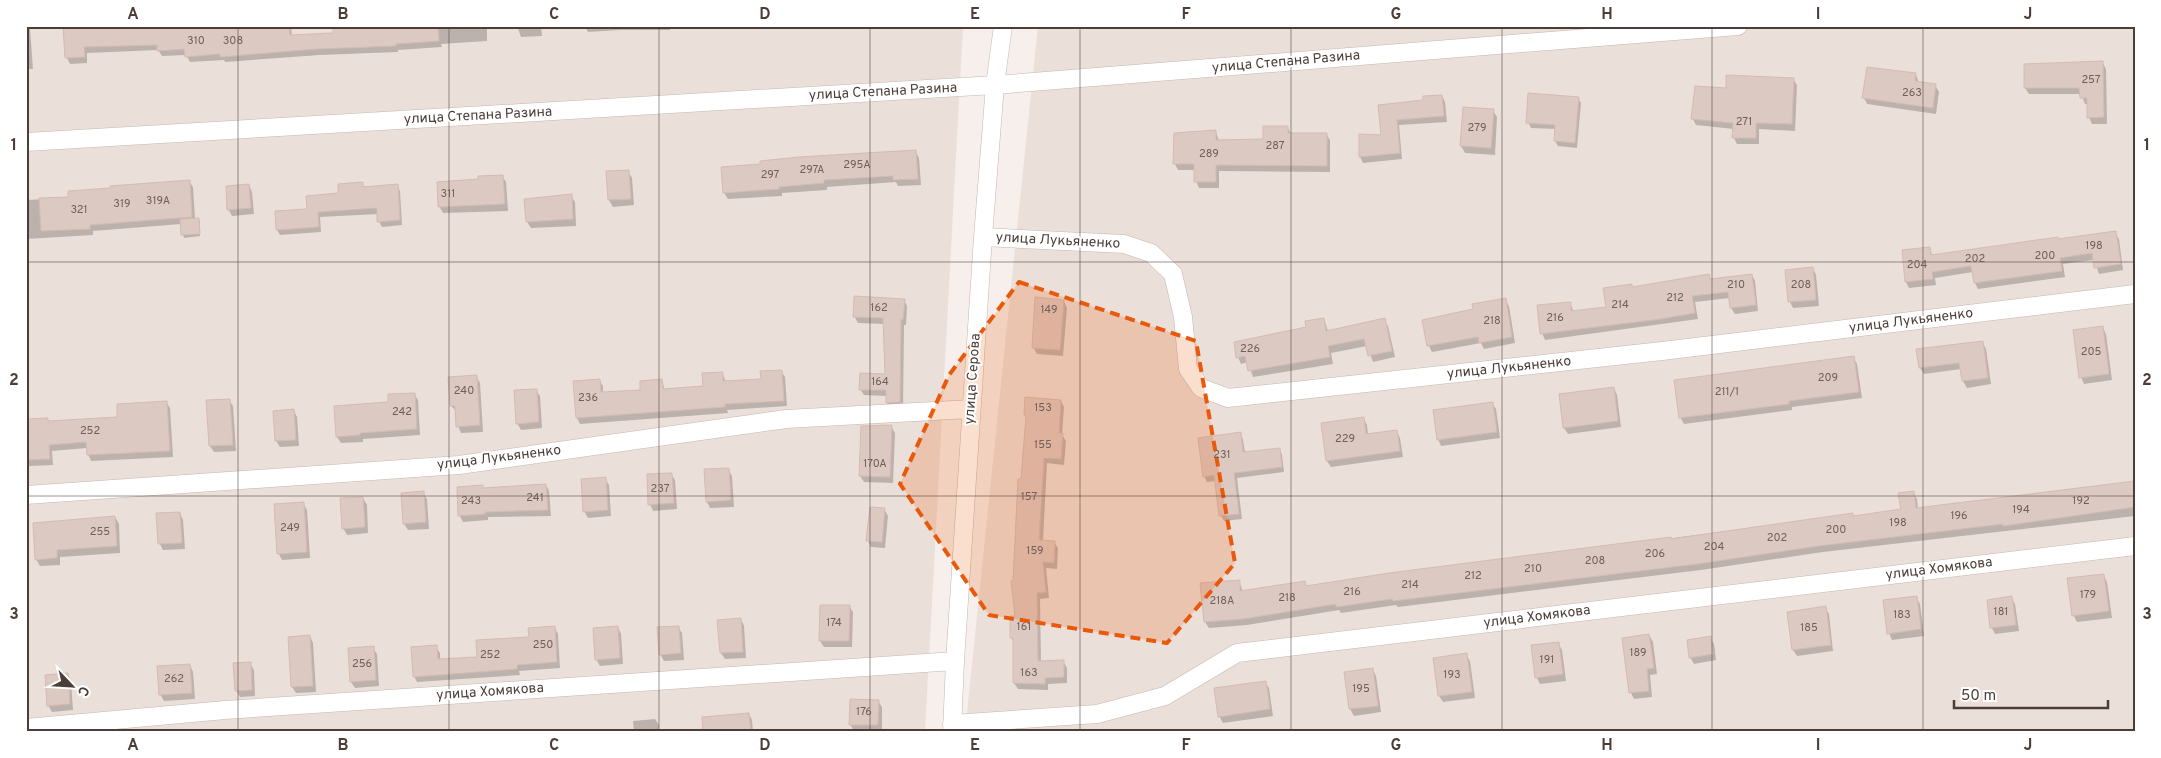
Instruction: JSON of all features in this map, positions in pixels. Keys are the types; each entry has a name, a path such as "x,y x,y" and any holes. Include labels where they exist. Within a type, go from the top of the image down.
{"street":[{"name":"улица Серова","path":"952,728 983,237 995,85 1003,26"},
{"name":"улица Степана Разина","path":"26,142 995,85 1738,26"},
{"name":"улица Лукьяненко","path":"983,237 1124,244 1151,253 1173,274 1184,317 1188,369 1201,388 1228,398 1672,350 2135,294"},
{"name":"улица Лукьяненко","path":"26,495 459,465 786,419 971,409"},
{"name":"улица Хомякова","path":"952,728 1097,714 1165,696 1236,653 2135,546"},
{"name":"улица Хомякова","path":"26,728 235,710 955,661"}],"highlighted area":[{"path":"1019,282 1196,341 1235,563 1167,643 989,615 900,484 949,375"}],"shaded area":[{"path":"26,26 963,26 925,732 26,732"},
{"path":"1038,26 2135,26 2135,732 965,732"}],"building":[{"path":"63,26 289,26 290,35 333,33 333,26 438,26 439,41 396,44 396,46 316,49 220,57 220,54 185,57 184,49 157,51 157,45 84,47 85,57 65,58"},
{"path":"2103,61 2104,117 2087,118 2087,98 2080,98 2079,88 2024,88 2024,64"},
{"path":"1867,67 1916,73 1915,81 1936,84 1933,108 1862,98"},
{"path":"1726,75 1794,78 1792,124 1756,123 1756,138 1732,138 1733,123 1691,119 1695,86 1726,88"},
{"path":"1528,93 1579,97 1575,143 1554,141 1555,125 1526,123"},
{"path":"1442,95 1444,116 1397,120 1400,153 1359,157 1359,134 1381,135 1378,105 1423,100 1423,96"},
{"path":"1463,107 1494,109 1491,148 1460,146"},
{"path":"1263,126 1288,126 1288,133 1327,133 1327,166 1216,165 1216,182 1194,182 1194,164 1173,164 1174,133 1216,130 1216,140 1263,139"},
{"path":"916,150 918,179 893,180 893,176 824,180 824,183 779,187 779,189 723,193 721,167 760,164 760,161 799,157"},
{"path":"629,170 631,199 608,200 606,171"},
{"path":"503,175 505,204 438,207 437,182 478,179 478,176"},
{"path":"190,180 192,217 90,225 90,229 41,231 39,198 68,197 68,191"},
{"path":"363,182 363,187 398,184 400,220 377,222 377,208 318,212 319,227 276,230 275,211 307,209 306,196 338,193 338,184"},
{"path":"249,184 251,208 227,210 226,186"},
{"path":"572,194 573,219 526,222 524,199"},
{"path":"199,218 200,234 181,235 180,219"},
{"path":"2116,231 2121,264 2094,268 2092,253 2060,258 2062,271 1974,283 1971,266 1932,272 1933,279 1905,282 1902,250 1930,247 1931,255 2058,237 2058,239"},
{"path":"1813,267 1816,300 1788,302 1785,270"},
{"path":"1709,274 1710,279 1752,274 1756,305 1730,308 1728,292 1692,296 1695,313 1540,334 1537,305 1571,302 1571,311 1606,307 1603,288 1632,284 1632,287"},
{"path":"854,296 905,299 903,320 901,319 900,402 886,403 886,390 859,390 860,373 885,374 883,318 853,317"},
{"path":"1035,297 1064,300 1060,350 1032,348"},
{"path":"1506,298 1512,337 1479,343 1478,337 1427,346 1422,320 1473,309 1472,304"},
{"path":"1324,318 1326,331 1385,318 1392,351 1368,356 1364,339 1328,346 1330,357 1248,371 1245,356 1236,358 1234,342 1306,327 1305,321"},
{"path":"2103,326 2109,374 2079,378 2073,330"},
{"path":"1983,341 1988,378 1962,381 1959,363 1919,368 1916,349"},
{"path":"1854,356 1859,392 1789,401 1789,404 1679,418 1674,380"},
{"path":"782,370 784,401 725,404 725,407 576,418 573,381 600,379 601,392 640,390 640,381 662,379 663,389 703,386 702,373 723,372 723,381 761,379 760,371"},
{"path":"477,375 480,425 456,427 455,406 450,406 448,377"},
{"path":"1614,387 1618,421 1563,428 1559,394"},
{"path":"537,389 539,422 516,424 514,390"},
{"path":"415,393 417,429 360,433 360,435 336,437 334,406 388,402 388,394"},
{"path":"1025,397 1061,400 1059,433 1063,433 1061,459 1044,458 1039,540 1055,541 1054,563 1043,562 1046,592 1037,593 1038,661 1064,660 1064,677 1045,678 1045,684 1013,683 1013,638 1010,638 1010,616 1015,616 1011,581 1013,580 1018,479 1021,479 1026,416 1024,415"},
{"path":"230,399 233,445 209,446 206,400"},
{"path":"167,401 170,451 87,455 86,442 49,445 50,459 26,460 26,419 48,418 48,421 117,417 117,404"},
{"path":"1493,402 1497,432 1437,440 1433,410"},
{"path":"294,409 296,440 275,441 273,411"},
{"path":"1364,417 1366,434 1397,430 1400,451 1326,461 1321,423"},
{"path":"892,425 890,477 859,476 861,426"},
{"path":"1241,432 1243,452 1280,448 1282,467 1234,473 1239,514 1219,516 1214,475 1203,477 1198,438"},
{"path":"729,468 731,500 706,502 704,469"},
{"path":"672,473 674,503 648,505 647,474"},
{"path":"606,477 608,510 583,512 581,479"},
{"path":"2135,481 2135,507 2003,526 2003,524 1819,546 1697,564 1393,601 1392,599 1336,607 1336,604 1243,619 1204,622 1200,583 1240,580 1240,591 1305,581 1306,586 1389,573 1671,537 1671,539 1853,513 1853,516 1901,509 1898,493 1914,491 1916,508"},
{"path":"546,484 548,510 485,512 485,514 458,516 457,487 483,485 483,488"},
{"path":"424,491 426,522 403,524 401,493"},
{"path":"363,497 365,527 342,529 340,498"},
{"path":"304,502 307,552 277,554 274,504"},
{"path":"870,507 885,508 882,542 866,541"},
{"path":"180,512 182,543 158,544 156,513"},
{"path":"115,516 117,546 57,550 57,558 35,560 33,523"},
{"path":"2104,574 2109,611 2072,616 2067,578"},
{"path":"1917,596 1921,629 1887,634 1883,600"},
{"path":"2012,596 2016,625 1990,628 1987,600"},
{"path":"820,605 850,605 849,641 819,641"},
{"path":"1826,606 1831,645 1792,650 1787,612"},
{"path":"741,618 743,652 720,653 717,620"},
{"path":"555,626 557,662 517,665 517,669 413,677 411,647 437,645 438,659 477,657 476,640 529,637 528,628"},
{"path":"618,626 620,658 595,660 593,628"},
{"path":"679,626 681,653 659,655 657,627"},
{"path":"1649,634 1654,668 1647,669 1649,691 1629,693 1622,638"},
{"path":"310,635 313,686 291,687 288,637"},
{"path":"1711,636 1713,654 1689,658 1687,640"},
{"path":"1559,642 1563,674 1535,678 1531,645"},
{"path":"374,646 376,680 350,682 348,648"},
{"path":"1467,653 1472,692 1438,696 1433,658"},
{"path":"251,662 252,690 235,691 233,663"},
{"path":"190,664 192,693 159,695 157,666"},
{"path":"1373,668 1378,706 1349,709 1344,672"},
{"path":"68,673 70,704 47,706 45,675"},
{"path":"1266,681 1270,709 1218,717 1214,688"},
{"path":"850,699 879,700 878,725 849,725"},
{"path":"749,713 751,732 703,732 702,717"}]}
